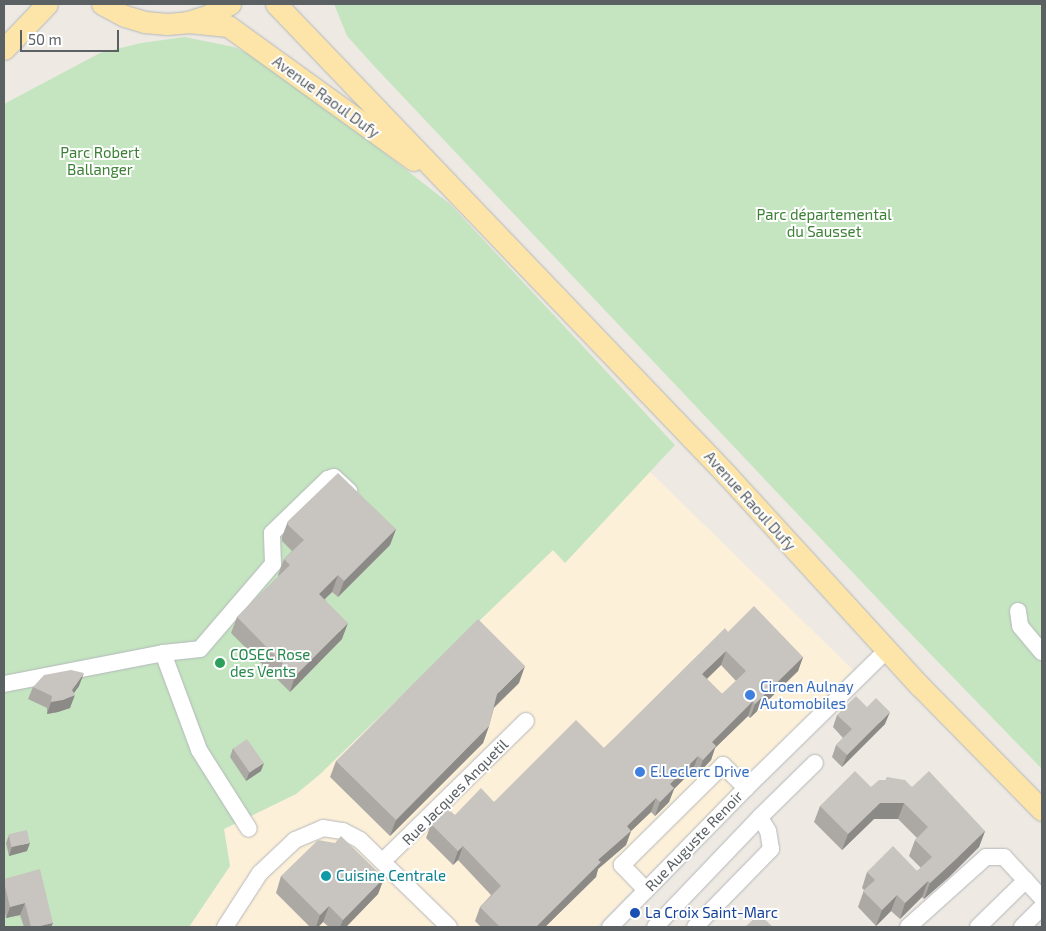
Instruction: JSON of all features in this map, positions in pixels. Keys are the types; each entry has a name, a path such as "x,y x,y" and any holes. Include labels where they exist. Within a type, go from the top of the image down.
{"main road":[{"path":"4,49 42,10 55,4"},
{"path":"102,4 125,16 146,22 167,24 188,22 209,15 230,4"},
{"name":"Avenue Raoul Dufy","path":"276,4 728,475 886,650 1042,810"},
{"name":"Avenue Raoul Dufy","path":"188,22 228,26 458,192"}],"street":[{"path":"4,684 163,653 200,649 273,564 272,533 328,479 334,477 361,503"},
{"path":"1018,611 1020,626 1042,652"},
{"name":"Rue Auguste Renoir","path":"610,927 746,788 886,650"},
{"path":"163,653 200,750 249,829"},
{"name":"Rue Jacques Anquetil","path":"383,860 526,721"},
{"path":"655,927 760,817 815,763"},
{"path":"646,890 622,865 723,765 746,788"},
{"path":"695,927 771,849 768,831 760,817"},
{"path":"225,927 260,874 304,834 323,828 343,831 360,840 383,860 449,927"},
{"path":"913,926 986,856 1004,857 1042,898"},
{"path":"978,927 1026,880"},
{"path":"1022,927 1042,907"}],"shaded area":[{"path":"650,472 853,670 596,927 189,927 230,866 224,829 296,794 319,775 553,550 565,563"}],"green space":[{"name":"Parc départemental du Sausset","path":"334,4 1042,4 1042,769 909,632 374,66 347,36"},
{"name":"COSEC Rose des Vents","path":"185,37 234,47 274,67 450,204 675,445 565,563 553,550 319,775 296,794 224,829 230,866 189,927 4,927 4,104 100,53 141,43"}],"building":[{"path":"338,473 396,529 344,581 338,575 319,594 348,623 295,676 237,617 290,565 284,559 304,540 288,525 288,521"},
{"path":"754,606 803,657 755,704 753,701 712,742 716,746 703,760 698,756 670,784 674,788 660,802 656,798 627,826 631,831 598,860 601,862 536,927 500,927 480,907 501,886 463,846 458,851 431,824 447,808 455,815 481,788 494,802 576,720 604,748 725,628 728,632","holes":["726,651 746,671 722,694 702,674"]},
{"path":"478,619 525,666 497,694 489,726 396,820 336,761"},
{"path":"71,670 84,673 72,690 75,695 51,702 52,696 33,687 44,675"},
{"path":"856,696 867,707 876,698 890,712 847,755 836,745 852,729 837,715"},
{"path":"247,739 264,763 250,773 233,749"},
{"path":"855,771 871,787 879,780 887,780 887,777 905,780 912,787 929,771 985,831 930,883 928,881 905,903 897,895 882,910 863,891 875,880 867,872 893,846 917,871 932,857 915,840 928,827 904,803 880,803 848,834 820,806"},
{"path":"27,830 30,843 11,847 8,834"},
{"name":"Cuisine Centrale","path":"341,836 384,878 343,920 329,906 320,915 281,876 318,840 335,843"},
{"path":"40,869 53,923 31,927 25,903 10,907 4,879"},
{"path":"759,914 773,927 745,927"}],"place":[{"name":"COSEC Rose des Vents","path":"220,663"},
{"name":"Ciroen Aulnay Automobiles","path":"750,695"},
{"name":"E.Leclerc Drive","path":"640,772"},
{"name":"Cuisine Centrale","path":"326,876"},
{"name":"La Croix Saint-Marc","path":"635,913"}],"park label":[{"name":"Parc Robert Ballanger","path":"100,160"}]}
